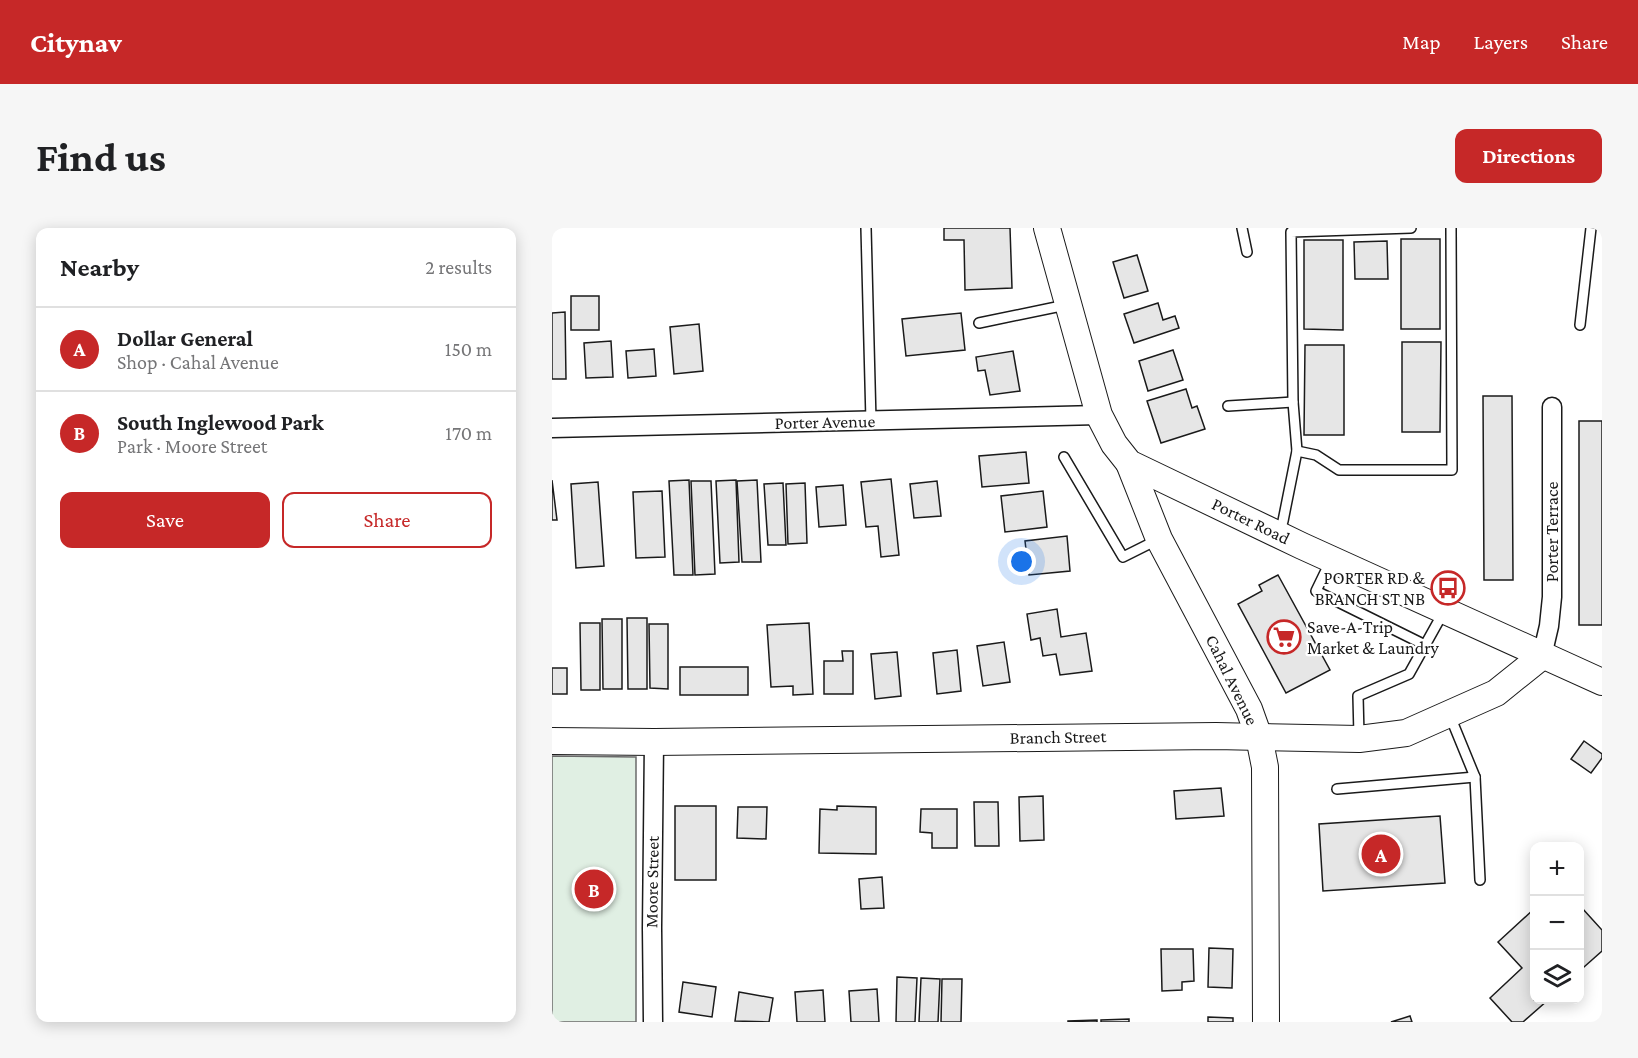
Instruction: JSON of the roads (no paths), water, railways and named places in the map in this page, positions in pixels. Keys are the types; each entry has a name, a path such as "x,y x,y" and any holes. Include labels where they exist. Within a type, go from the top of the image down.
{"street":[{"name":"Porter Road","path":"1047,228 1099,415 1114,444 1129,462 1279,534 1602,682"},
{"name":"Porter Terrace","path":"1542,656 1549,626 1551,597 1552,407"},
{"name":"Porter Avenue","path":"552,428 1099,415"},
{"name":"Cahal Avenue","path":"1129,462 1159,539 1249,709 1259,737 1265,767 1266,1022"},
{"name":"Branch Street","path":"552,741 654,742 1216,735 1359,739 1406,733 1450,714 1496,693 1542,656"},
{"name":"Moore Street","path":"653,1022 654,742"}],"lane":[{"path":"866,228 871,421"},
{"path":"1242,228 1247,252"},
{"path":"1279,534 1297,451 1293,402 1291,232 1411,228"},
{"path":"1297,451 1316,455 1339,470 1452,470 1451,228"},
{"path":"1580,325 1591,228"},
{"path":"979,323 1068,305"},
{"path":"1228,406 1293,402"},
{"path":"1064,456 1123,557 1159,539"},
{"path":"1332,558 1316,591 1425,645"},
{"path":"1359,739 1358,696 1409,674 1444,610"},
{"path":"1450,714 1475,777 1480,880"},
{"path":"1337,789 1475,777"}],"place":[{"name":"PORTER RD & BRANCH ST NB","path":"1448,588"},
{"name":"Save-A-Trip Market & Laundry","path":"1284,637"},
{"name":"Dollar General","path":"1381,854"},
{"name":"South Inglewood Park","path":"594,889"}]}
